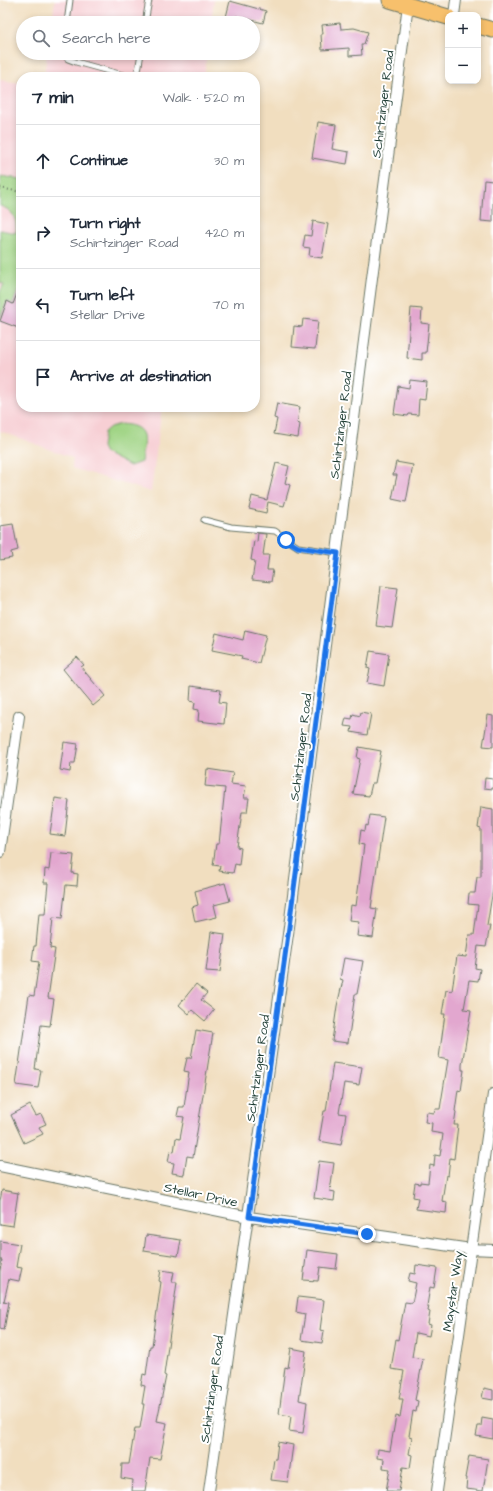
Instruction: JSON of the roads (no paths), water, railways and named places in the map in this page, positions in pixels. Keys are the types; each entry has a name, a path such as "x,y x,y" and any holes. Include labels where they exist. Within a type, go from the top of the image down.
{"main road":[{"path":"390,0 445,16"},
{"path":"481,27 493,30"}],"street":[{"path":"454,12 456,0"},
{"name":"Schirtzinger Road","path":"209,1491 291,912 408,5"},
{"path":"0,852 19,716"},
{"name":"Maystar Way","path":"437,1491 493,1094"},
{"name":"Stellar Drive","path":"0,1166 249,1217 471,1249 493,1250"}],"lane":[{"path":"69,16 70,0"},
{"path":"146,16 149,0"},
{"path":"72,60 112,72"},
{"path":"138,72 140,60"},
{"path":"204,520 231,527 275,531 298,547 338,553"}]}
